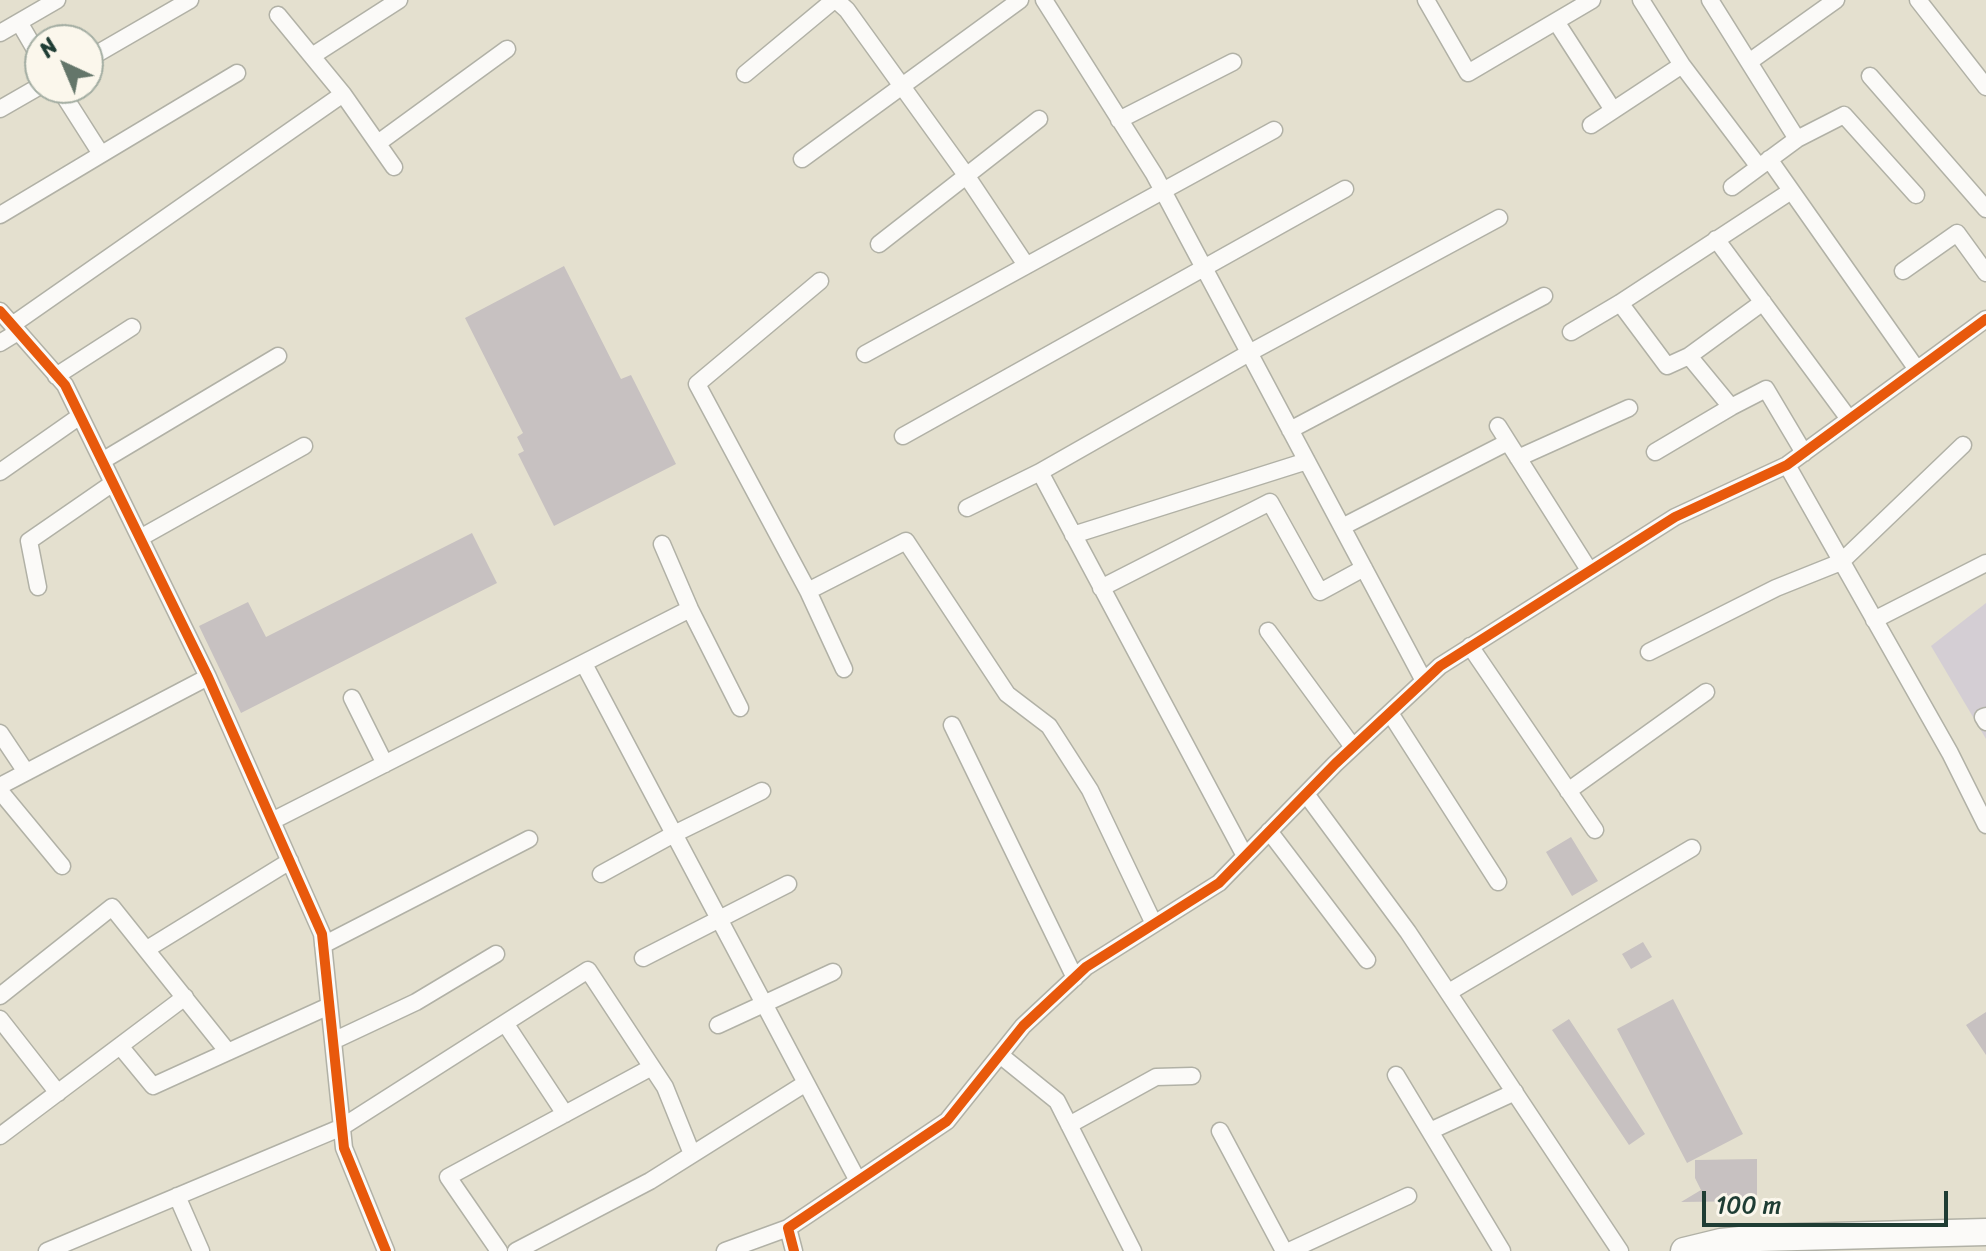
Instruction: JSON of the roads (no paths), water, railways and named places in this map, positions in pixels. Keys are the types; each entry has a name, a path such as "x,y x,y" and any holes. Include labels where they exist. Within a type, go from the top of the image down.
{"main road":[{"path":"1684,1251 1721,1242 1759,1238 1986,1232"},
{"path":"1975,1251 1986,1250"}],"street":[{"path":"0,33 57,0"},
{"path":"104,50 190,0"},
{"path":"312,56 399,0"},
{"path":"745,74 835,0 847,10 966,175 1026,265"},
{"path":"802,159 1020,0"},
{"path":"1044,0 1162,191 1424,681"},
{"path":"1426,0 1468,73 1592,0"},
{"path":"1641,0 1682,65 1791,191 1916,368"},
{"path":"1710,0 1797,139"},
{"path":"1749,62 1836,0"},
{"path":"1918,0 1986,87"},
{"path":"278,15 343,94 394,167"},
{"path":"19,22 24,31"},
{"path":"1557,23 1613,110"},
{"path":"378,143 507,49"},
{"path":"1119,120 1233,62"},
{"path":"1591,125 1682,65"},
{"path":"0,215 237,73"},
{"path":"1870,76 1986,209"},
{"path":"0,343 15,328 343,94"},
{"path":"0,109 24,95"},
{"path":"69,104 101,154"},
{"path":"1732,187 1797,139 1844,115 1916,195"},
{"path":"879,244 1039,119"},
{"path":"865,354 1274,130"},
{"path":"903,436 1345,189"},
{"path":"1571,332 1791,191"},
{"path":"967,508 1040,472 1249,353 1499,218"},
{"path":"1903,271 1957,233 1986,273"},
{"path":"1716,239 1849,419"},
{"path":"820,281 697,384 808,591 844,669"},
{"path":"1290,430 1544,296"},
{"path":"1620,303 1667,366 1689,356 1763,302"},
{"path":"0,311 65,385 208,677 322,934 344,1148 386,1251"},
{"path":"725,1251 788,1228 947,1121 1023,1026 1086,967 1219,883 1353,747 1440,666 1675,517 1787,465 1986,319"},
{"path":"56,376 132,327"},
{"path":"102,461 278,356"},
{"path":"1689,356 1731,407"},
{"path":"1655,452 1766,389 1804,453"},
{"path":"1518,458 1629,408"},
{"path":"0,472 80,416"},
{"path":"1498,426 1589,570"},
{"path":"1342,527 1508,442"},
{"path":"1649,652 1776,588 1841,562 1963,445"},
{"path":"140,538 304,446"},
{"path":"1073,535 1307,461"},
{"path":"1787,465 1950,753 1986,825"},
{"path":"1040,472 1245,856"},
{"path":"38,587 29,541 113,483"},
{"path":"1101,588 1270,502 1320,592 1364,568"},
{"path":"808,591 906,541 1007,694 1049,726 1090,790 1154,924"},
{"path":"662,544 690,609 740,708"},
{"path":"1874,620 1986,563"},
{"path":"272,821 690,609"},
{"path":"1268,631 1353,747"},
{"path":"1470,646 1595,830"},
{"path":"584,664 858,1181"},
{"path":"62,866 0,788 208,677"},
{"path":"1568,791 1706,692"},
{"path":"352,698 385,764"},
{"path":"1390,713 1498,882"},
{"path":"952,725 1075,978"},
{"path":"0,733 26,772"},
{"path":"601,874 762,791"},
{"path":"1306,794 1408,932 1620,1251"},
{"path":"1269,831 1367,960"},
{"path":"323,945 529,839"},
{"path":"1449,992 1692,848"},
{"path":"147,949 290,861"},
{"path":"643,958 788,884"},
{"path":"0,996 112,907 228,1052"},
{"path":"333,1041 416,1002 496,954"},
{"path":"47,1251 342,1127 588,970 665,1087 692,1154"},
{"path":"718,1025 833,972"},
{"path":"0,1136 185,997"},
{"path":"120,1046 153,1086 329,1006"},
{"path":"0,1019 58,1093"},
{"path":"505,1023 565,1114"},
{"path":"1000,1055 1057,1101 1133,1251"},
{"path":"499,1251 448,1177 652,1067"},
{"path":"1396,1075 1502,1251"},
{"path":"1069,1125 1156,1077 1192,1076"},
{"path":"516,1251 650,1181 806,1083"},
{"path":"1430,1131 1515,1092"},
{"path":"1220,1131 1287,1251 1408,1196"},
{"path":"177,1196 201,1251"},
{"path":"788,1228 794,1251"}]}
